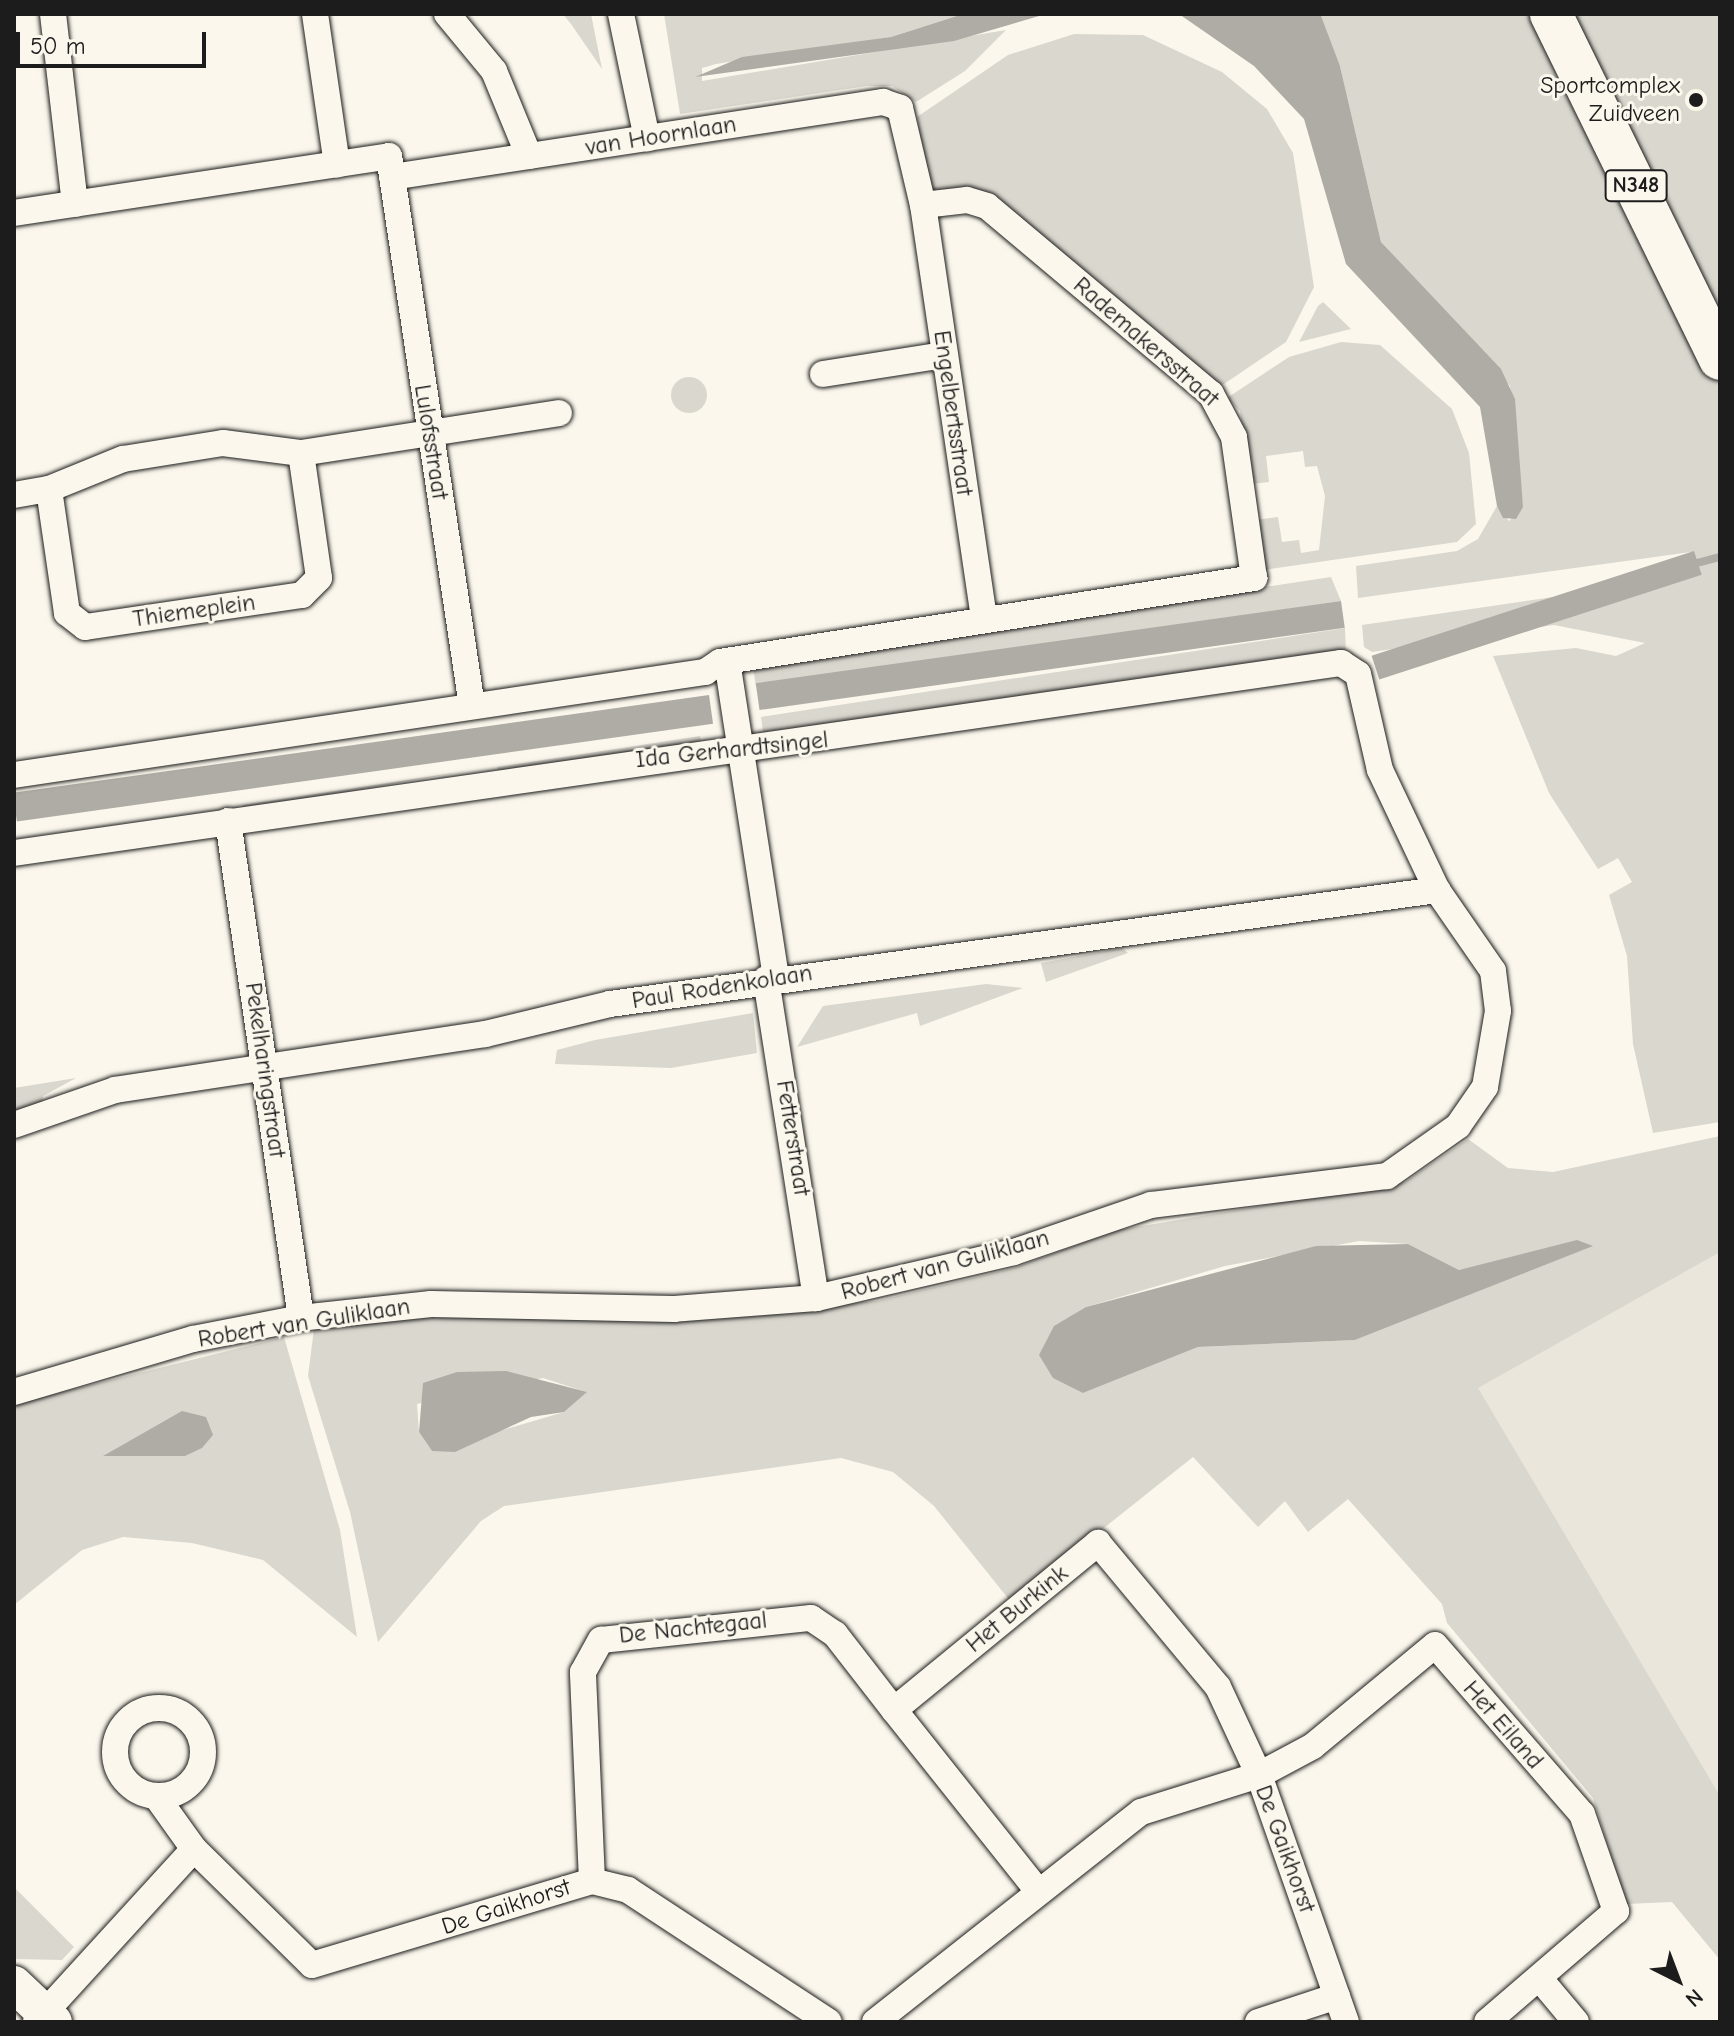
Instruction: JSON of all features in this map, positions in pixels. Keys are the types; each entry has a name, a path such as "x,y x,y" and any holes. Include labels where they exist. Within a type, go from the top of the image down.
{"main road":[{"name":"N348","path":"1551,14 1720,359"}],"street":[{"path":"53,14 75,204"},
{"path":"315,14 337,164"},
{"path":"447,14 494,71 529,156"},
{"path":"621,14 647,138"},
{"name":"van Hoornlaan","path":"392,177 883,102 908,118 923,205"},
{"path":"14,213 389,156 392,177"},
{"name":"Lulofsstraat","path":"392,177 472,706"},
{"name":"Rademakersstraat","path":"923,205 967,200 987,206 1211,394 1234,437 1254,578 984,620"},
{"name":"Engelbertsstraat","path":"923,205 984,620"},
{"path":"823,374 945,355"},
{"path":"14,495 49,489 123,459 223,443 301,453 559,413"},
{"name":"Thiemeplein","path":"49,489 73,623 182,613 313,588 319,578 301,453"},
{"path":"14,775 705,672 729,673 984,620"},
{"name":"Ida Gerhardtsingel","path":"14,853 722,747 741,754 1341,663 1353,668"},
{"name":"Robert van Guliklaan","path":"14,1392 193,1339 301,1318 431,1304 674,1309 816,1298 1014,1252 1151,1205 1355,1184 1411,1167 1458,1126 1485,1087 1495,1050 1493,971 1437,890 1380,770 1353,668"},
{"name":"Fetterstraat","path":"729,673 816,1298"},
{"name":"Pekelharingstraat","path":"228,821 301,1318"},
{"name":"Paul Rodenkolaan","path":"14,1125 115,1090 485,1034 610,1004 953,952 1034,950 1437,890"},
{"name":"Het Burkink","path":"894,1710 1098,1543 1218,1687 1259,1775"},
{"name":"De Nachtegaal","path":"592,1881 583,1672 601,1640 811,1618 835,1634 894,1710"},
{"name":"Het Eiland","path":"1259,1775 1313,1746 1435,1645 1582,1814 1605,1868 1616,1911 1487,2022"},
{"path":"894,1710 1038,1891"},
{"name":"De Gaikhorst","path":"875,2022 1141,1812 1259,1775 1346,2022"},
{"name":"De Gaikhorst","path":"156,1796 194,1849 312,1965 592,1881 628,1890 829,2022"},
{"path":"14,1984 45,2019 194,1849"},
{"path":"1540,1979 1576,2022"},
{"path":"1258,2022 1337,1996"}],"shaded area":[{"path":"563,14 591,14 602,69 571,24"},
{"path":"664,14 963,14 891,37 716,64 702,68 702,81 1006,30 965,71 916,102 892,86 867,86 680,114"},
{"path":"963,14 1046,14 954,41 695,77 742,57 891,37"},
{"path":"1179,14 1321,16 1340,66 1381,242 1501,369 1515,399 1523,507 1516,519 1503,518 1497,506 1480,407 1346,264 1304,119 1254,66"},
{"path":"1319,14 1720,14 1720,1122 1653,1133 1633,1044 1627,956 1609,895 1632,882 1618,858 1598,869 1549,793 1493,656 1576,648 1616,656 1645,643 1554,625 1372,652 1364,647 1362,625 1689,577 1691,552 1358,598 1356,566 1457,551 1478,539 1497,506 1509,521 1523,507 1510,386 1381,242 1340,66"},
{"path":"1074,34 1143,35 1222,72 1267,109 1293,153 1314,287 1286,342 1224,384 1214,387 982,196 936,192 927,181 917,117 1008,55"},
{"path":"1323,302 1351,329 1299,342 1318,306"},
{"path":"1341,342 1380,345 1452,409 1469,453 1476,524 1457,542 1263,570 1256,520 1278,517 1282,542 1299,540 1301,553 1319,550 1325,496 1317,466 1305,467 1303,451 1266,456 1269,482 1250,484 1240,411 1227,398 1289,357"},
{"path":"689,377 702,382 707,395 702,408 689,413 676,408 671,395 676,382"},
{"path":"1694,551 1702,575 1379,680 1372,656"},
{"path":"1331,577 1341,601 756,687 753,667 759,663"},
{"path":"1341,601 1345,628 760,710 756,683"},
{"path":"1345,628 1346,654 764,739 761,717"},
{"path":"709,695 713,724 17,822 14,793"},
{"path":"700,736 701,742 498,772 497,767"},
{"path":"466,771 244,810 243,805"},
{"path":"1122,948 1128,953 1046,982 1041,963"},
{"path":"986,984 1023,988 920,1026 917,1013 797,1047 823,1006"},
{"path":"753,1013 757,1053 671,1068 555,1064 557,1050 595,1040"},
{"path":"76,1078 43,1096 42,1104 16,1113 14,1088"},
{"path":"1720,1136 1720,1252 1478,1388 1720,1796 1720,1960 1672,1902 1626,1904 1593,1798 1447,1623 1442,1604 1348,1499 1308,1532 1285,1501 1258,1527 1193,1457 1011,1602 934,1506 893,1472 841,1458 504,1506 481,1521 378,1642 350,1512 308,1376 314,1329 473,1312 752,1313 877,1301 1014,1268 1118,1230 1405,1182 1468,1139 1508,1168 1553,1172","holes":["1359,1241 1408,1244 1459,1270 1592,1246 1355,1340 1198,1347 1083,1393 1086,1307 1225,1266","543,1378 586,1392 564,1412 432,1451 419,1432 417,1404"]},
{"path":"1577,1240 1593,1246 1355,1340 1198,1347 1083,1393 1053,1378 1039,1355 1054,1326 1086,1307 1316,1246 1408,1244 1459,1270"},
{"path":"1720,1244 1720,1823 1424,1408"},
{"path":"284,1337 340,1530 357,1637 263,1560 192,1543 123,1537 82,1550 14,1605 14,1404","holes":["161,1429 185,1456 104,1456"]},
{"path":"506,1371 587,1392 564,1412 531,1417 455,1452 432,1451 419,1432 423,1383 457,1372"},
{"path":"182,1411 206,1417 213,1435 202,1448 185,1456 103,1456"},
{"path":"14,1887 74,1947 62,1960 14,1959"}],"waterway":[{"path":"1697,563 1720,557"}],"place":[{"name":"Sportcomplex Zuidveen","path":"1696,100"}]}
